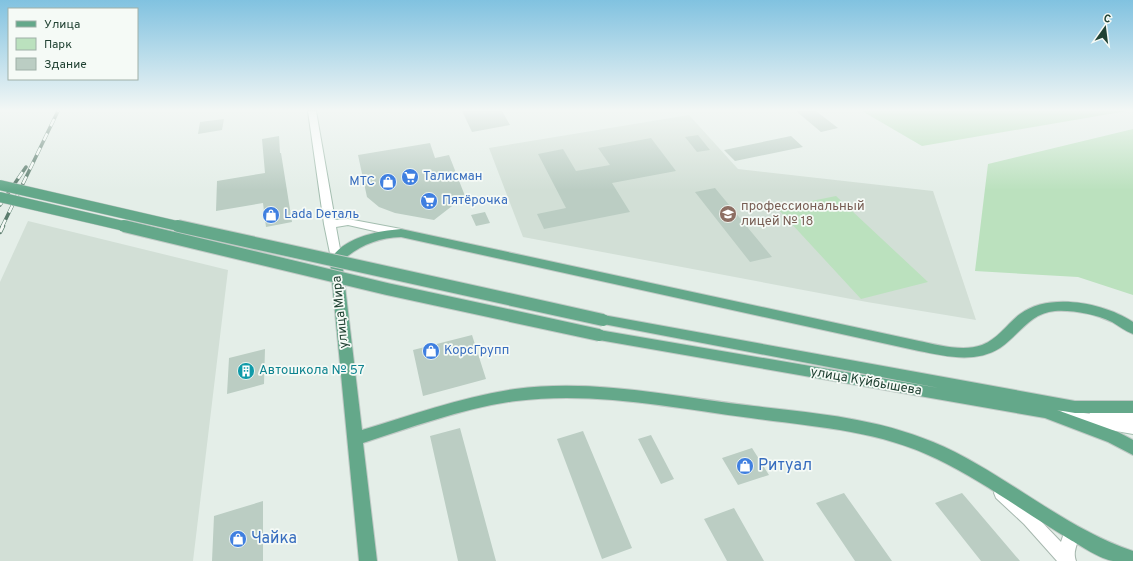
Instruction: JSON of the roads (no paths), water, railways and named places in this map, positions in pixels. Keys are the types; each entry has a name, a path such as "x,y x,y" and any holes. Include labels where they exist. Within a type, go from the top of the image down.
{"main road":[{"name":"улица Мира","path":"316,137 336,260 368,561"},
{"name":"улица Куйбышева","path":"0,185 258,245 603,320 1133,417"},
{"name":"улица Куйбышева","path":"0,197 402,292 599,335 1133,428"},
{"path":"329,224 348,222 950,352 974,352 987,348 1002,340 1029,314 1039,308 1051,306 1084,309 1104,315 1132,328"},
{"path":"336,260 358,242 366,238 383,234 401,233"},
{"path":"354,439 468,405 507,396 547,393 592,393 682,402 853,425 903,437 928,447 988,480 1072,532 1129,560"},
{"path":"1074,407 1133,407"},
{"path":"1046,412 1113,437 1133,448"}],"street":[{"path":"988,480 1029,519 1066,559"},
{"path":"1066,559 1072,532"}],"railway":[{"path":"2,227 45,137"},
{"path":"0,205 26,167"},
{"path":"0,232 3,226"}],"place":[{"name":"Талисман","path":"410,177"},
{"name":"МТС","path":"388,182"},
{"name":"Пятёрочка","path":"429,201"},
{"name":"профессиональный лицей № 18","path":"728,214"},
{"name":"Lada Dеталь","path":"271,215"},
{"name":"КорсГрупп","path":"431,351"},
{"name":"Автошкола № 57","path":"246,371"},
{"name":"Ритуал","path":"745,466"},
{"name":"Чайка","path":"238,539"}]}
